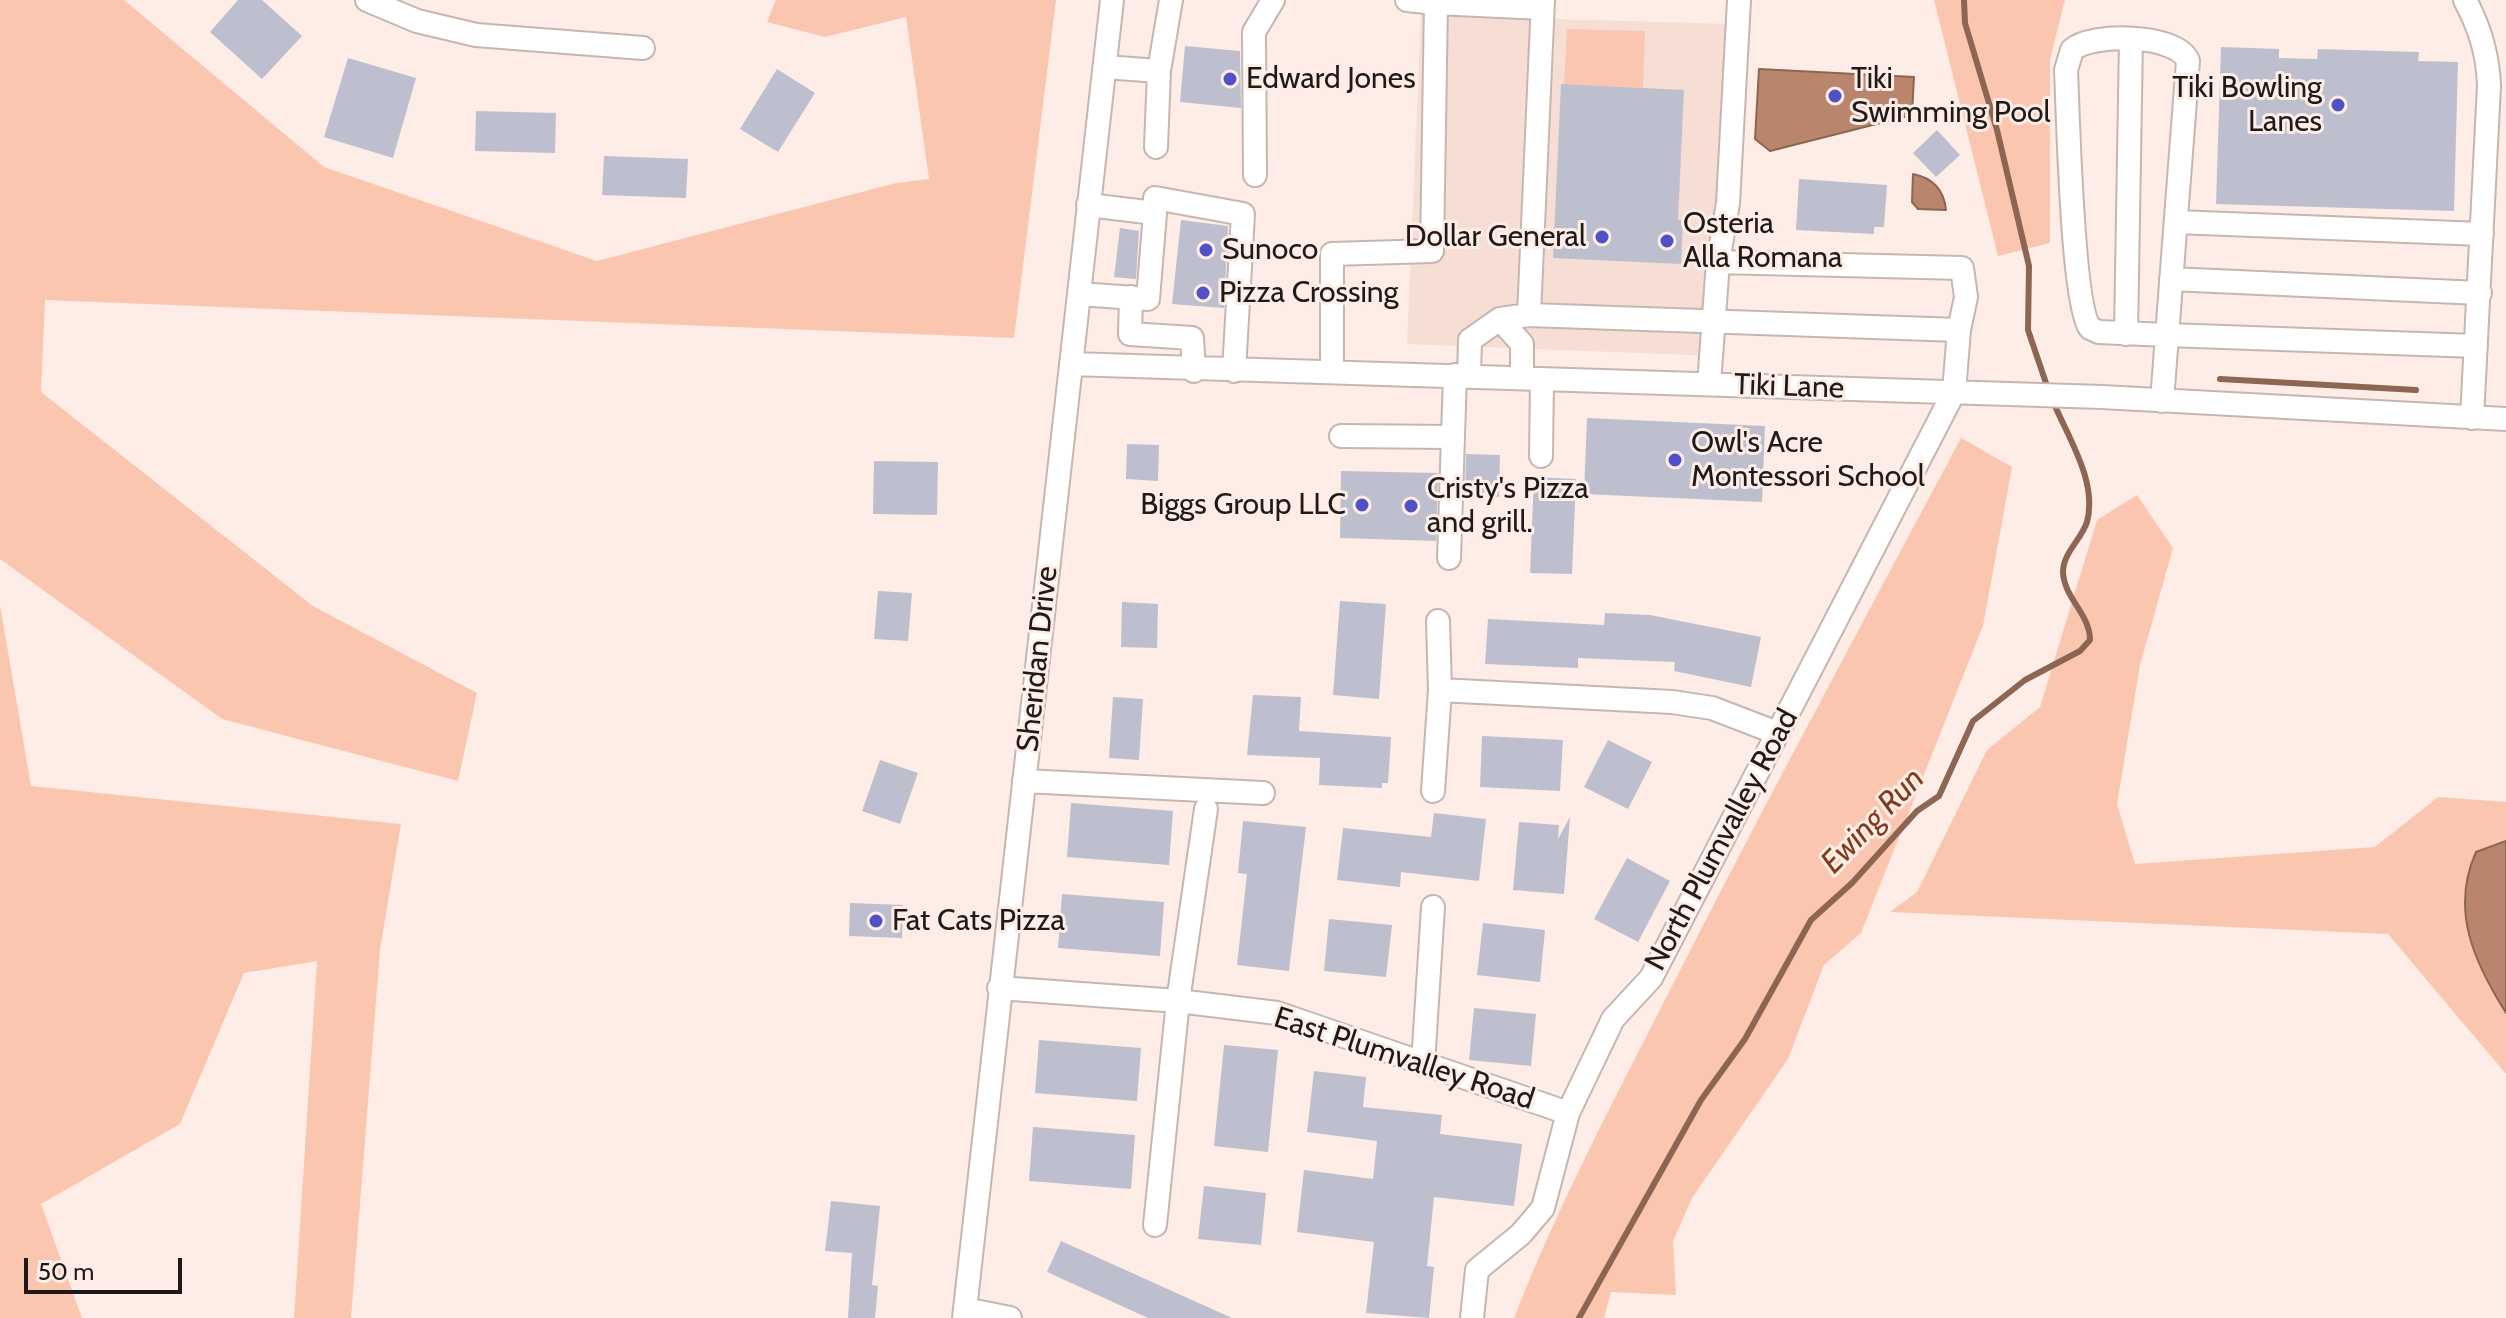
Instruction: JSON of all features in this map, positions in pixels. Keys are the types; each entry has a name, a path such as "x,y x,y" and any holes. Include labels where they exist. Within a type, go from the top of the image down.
{"street":[{"path":"367,0 417,21 476,35 643,48"},
{"name":"Sheridan Drive","path":"964,1314 1112,0"},
{"path":"1156,147 1159,71 1171,0"},
{"path":"1255,175 1254,32 1273,0"},
{"path":"1407,0 1543,4 1529,315"},
{"path":"1709,384 1718,262 1728,203 1739,0"},
{"path":"2465,0 2480,30 2488,62 2472,418"},
{"path":"1332,372 1332,254 1432,251 1436,3"},
{"path":"2126,334 2131,39"},
{"path":"2162,401 2167,335 2171,279 2188,61 2178,47 2131,39 2077,44 2066,70 2083,319 2090,328 2099,332 2126,334 2167,335 2476,346"},
{"path":"1105,67 1159,71"},
{"path":"1079,294 1148,299 1155,198 1243,214 1234,371"},
{"path":"1088,205 1155,213"},
{"path":"2176,222 2482,234"},
{"path":"1718,262 1962,268 1966,297 1959,330 1954,392"},
{"path":"2171,279 2480,293"},
{"path":"1131,297 1130,334 1192,338 1194,371"},
{"path":"1449,558 1452,437 1462,376 1470,340 1500,319 1529,315 1714,324 1959,330"},
{"path":"1500,319 1522,344 1532,378 1541,456"},
{"name":"Tiki Lane","path":"1071,364 1194,371 1332,372 2102,397 2506,419"},
{"name":"North Plumvalley Road","path":"1472,1318 1477,1270 1521,1234 1543,1208 1568,1113 1613,1019 1651,978 1954,392"},
{"path":"1341,436 1452,437"},
{"path":"1433,791 1440,690 1438,621"},
{"path":"1440,690 1672,702 1712,708 1777,733"},
{"path":"1024,781 1263,793"},
{"path":"1155,1225 1178,1001 1206,809"},
{"path":"1423,1064 1433,907"},
{"name":"East Plumvalley Road","path":"999,988 1178,1001 1277,1013 1568,1113"},
{"path":"964,1314 1010,1318"}],"shaded area":[{"path":"0,0 124,0 324,167 597,261 896,183 929,179 906,17 825,37 767,22 776,0 1056,0 1014,338 45,300 41,392 313,606 477,693 458,781 222,719 0,559"},
{"path":"1934,0 2065,0 2050,59 2050,243 1998,256"},
{"path":"1421,15 1730,24 1716,356 1407,344"},
{"path":"1567,29 1645,31 1643,88 1564,84"},
{"name":"Tiki Swimming Pool","path":"1759,69 1914,77 1912,115 1770,151 1755,139"},
{"path":"1913,174 1926,178 1936,186 1943,196 1946,210 1918,209 1912,202"},
{"path":"1961,438 2012,467 1983,626 1861,933 1824,965 1788,1059 1692,1198 1673,1241 1676,1295 1611,1292 1604,1318 1514,1318 1568,1193 1705,921"},
{"path":"2137,495 2173,548 2140,665 2117,804 2135,864 2375,847 2438,797 2506,802 2506,841 2476,852 2488,984 2506,1013 2506,1074 2388,934 1890,912 1917,892 1987,750 2040,707 2097,520"},
{"path":"0,605 31,786 401,824 380,950 351,1318 294,1318 317,961 244,973 180,1124 41,1204 82,1318 0,1318"},
{"path":"2506,841 2506,1013 2484,974 2469,935 2465,894 2476,852"}],"building":[{"path":"238,0 262,0 302,36 262,79 210,32"},
{"path":"1185,46 1240,51 1241,108 1180,102"},
{"name":"Tiki Bowling Lanes","path":"2221,47 2279,49 2279,58 2317,59 2318,49 2419,52 2418,61 2458,62 2454,211 2216,204"},
{"path":"348,58 416,78 393,158 324,137"},
{"path":"777,69 815,93 778,152 740,129"},
{"path":"1561,84 1684,90 1678,220 1683,220 1681,264 1553,258"},
{"path":"476,111 556,113 555,153 475,151"},
{"path":"1937,130 1960,155 1936,177 1913,153"},
{"path":"604,156 688,159 686,198 602,195"},
{"path":"1799,179 1887,185 1884,227 1874,227 1874,234 1796,230"},
{"name":"Sunoco","path":"1181,220 1228,226 1224,308 1172,304"},
{"path":"1120,228 1139,231 1136,279 1114,277"},
{"name":"Owl's Acre Montessori School","path":"1587,418 1765,426 1762,502 1584,494"},
{"path":"1127,444 1159,445 1158,481 1126,479"},
{"path":"1466,454 1500,455 1499,497 1465,496"},
{"path":"874,461 938,462 937,515 873,514"},
{"path":"1341,471 1438,473 1436,541 1340,538"},
{"path":"1534,477 1576,479 1572,574 1530,573"},
{"path":"878,591 912,593 908,641 874,639"},
{"path":"1340,601 1386,604 1379,699 1333,695"},
{"path":"1122,602 1158,604 1157,648 1121,647"},
{"path":"1605,613 1650,615 1761,637 1751,687 1674,671 1675,662 1578,658 1578,668 1485,664 1488,619 1604,625"},
{"path":"1253,695 1301,697 1299,731 1391,737 1388,783 1382,783 1382,788 1319,785 1320,758 1247,755"},
{"path":"1113,697 1143,699 1139,760 1109,758"},
{"path":"1482,736 1563,740 1560,791 1480,787"},
{"path":"1608,740 1652,762 1628,809 1584,787"},
{"path":"880,760 918,773 900,824 862,811"},
{"path":"1071,803 1173,811 1169,865 1067,857"},
{"path":"1434,813 1486,819 1479,881 1401,872 1400,887 1337,880 1343,828 1431,837"},
{"path":"1570,817 1564,894 1513,890 1519,822 1559,825 1558,839"},
{"path":"1243,821 1306,827 1289,971 1237,965 1247,874 1238,873"},
{"path":"1627,858 1670,881 1638,942 1594,919"},
{"path":"1062,894 1164,902 1160,956 1058,948"},
{"name":"Fat Cats Pizza","path":"850,903 903,905 902,938 849,936"},
{"path":"1329,919 1392,925 1386,977 1324,971"},
{"path":"1483,923 1545,930 1540,982 1477,975"},
{"path":"1474,1008 1536,1014 1531,1066 1469,1060"},
{"path":"1039,1040 1141,1048 1137,1101 1035,1093"},
{"path":"1224,1045 1278,1050 1268,1152 1214,1146"},
{"path":"1314,1071 1366,1077 1363,1107 1442,1115 1440,1134 1522,1144 1514,1206 1434,1197 1427,1266 1434,1267 1429,1318 1366,1313 1374,1242 1297,1232 1304,1170 1373,1179 1377,1141 1307,1132"},
{"path":"1033,1127 1135,1135 1131,1189 1029,1181"},
{"path":"1204,1186 1266,1193 1261,1245 1198,1239"},
{"path":"831,1201 880,1206 872,1285 878,1286 875,1318 848,1318 852,1253 825,1251"},
{"path":"1061,1241 1232,1318 1148,1318 1047,1272"}],"waterway":[{"name":"Ewing Run","path":"1964,0 1965,23 1997,130 2029,266 2028,330 2048,389"},
{"path":"2220,379 2416,390"},
{"name":"Ewing Run","path":"1579,1318 1701,1100 1745,1039 1811,920 1852,883 1917,811 1939,796 1973,721 2025,680 2080,651 2090,640 2086,622 2068,590 2063,572 2066,559 2087,522 2088,491 2079,459 2052,399"}],"place":[{"name":"Edward Jones","path":"1230,79"},
{"name":"Tiki Swimming Pool","path":"1835,96"},
{"name":"Tiki Bowling Lanes","path":"2338,105"},
{"name":"Dollar General","path":"1602,237"},
{"name":"Osteria Alla Romana","path":"1667,241"},
{"name":"Sunoco","path":"1206,250"},
{"name":"Pizza Crossing","path":"1203,293"},
{"name":"Owl's Acre Montessori School","path":"1675,460"},
{"name":"Biggs Group LLC","path":"1362,505"},
{"name":"Cristy's Pizza and grill.","path":"1411,506"},
{"name":"Fat Cats Pizza","path":"876,921"}]}
